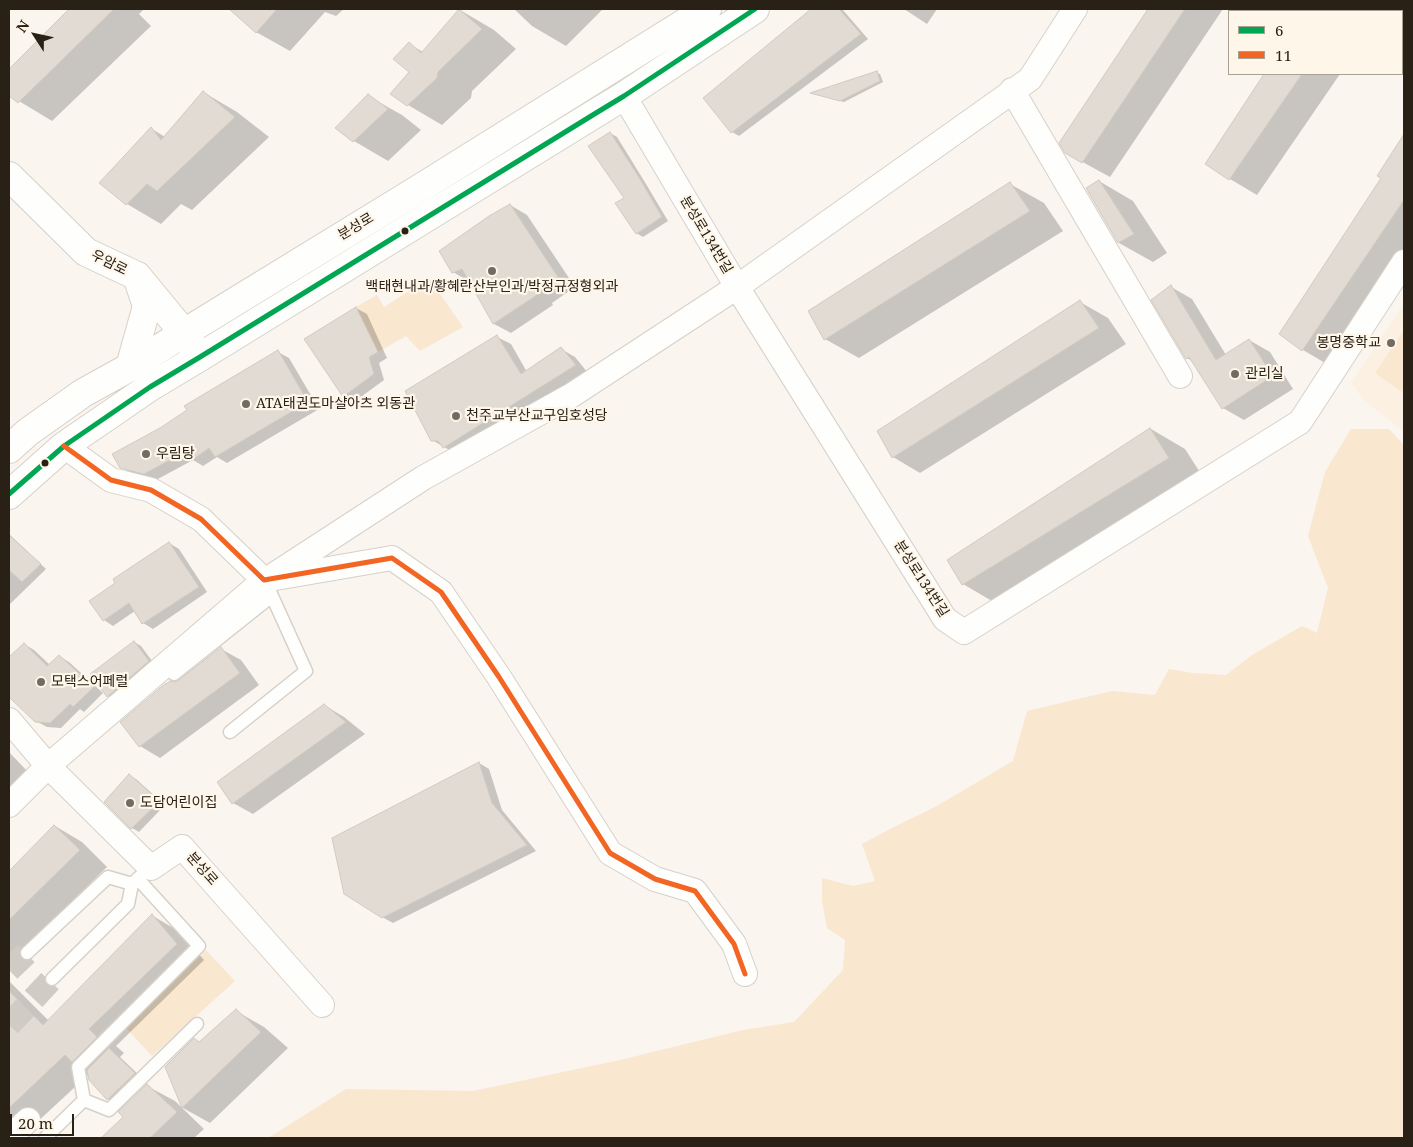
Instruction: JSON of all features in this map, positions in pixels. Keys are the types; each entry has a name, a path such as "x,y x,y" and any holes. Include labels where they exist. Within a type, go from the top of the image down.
{"main road":[{"name":"분성로","path":"9,449 28,432 83,393 130,367 707,9"},
{"name":"분성로","path":"9,495 64,446 150,387 624,96 755,9"},
{"name":"우암로","path":"9,176 86,252 137,276 184,332 200,357"},
{"path":"130,367 147,306 137,276"}],"street":[{"path":"9,805 48,766 268,588 424,478 572,395 737,287 1030,79 1075,9"},
{"path":"1012,90 1180,376"},
{"name":"분성로134번길","path":"624,96 737,287 945,619 964,632 1300,422 1404,262"},
{"path":"64,446 111,480 151,490 201,519 268,588"},
{"path":"268,588 392,558 441,592 499,677 610,853 655,879 695,891 734,944 745,974"},
{"path":"9,720 140,877"},
{"name":"분성로","path":"140,877 182,847 322,1005"},
{"path":"10,1138 28,1120"}],"lane":[{"path":"174,674 268,588 306,672 230,732"},
{"path":"27,953 108,877 140,877 199,946 78,1067 84,1100"},
{"path":"52,979 128,904 140,877"},
{"path":"84,1100 109,1110 197,1024"},
{"path":"45,1138 84,1100"}],"shaded area":[{"path":"429,278 463,327 420,351 406,336 378,352 356,307 377,295 384,307"},
{"name":"봉명중학교","path":"1404,303 1404,432 1364,400 1351,383"},
{"path":"1404,330 1404,393 1375,373"},
{"path":"1351,429 1389,429 1404,445 1404,1138 268,1138 346,1089 473,1091 620,1060 743,1030 794,1022 843,970 845,940 827,928 822,901 822,878 853,886 875,881 862,844 937,806 1013,761 1027,711 1112,691 1155,695 1169,669 1192,673 1226,675 1252,655 1302,626 1317,633 1328,588 1308,536 1325,472"},
{"path":"206,950 235,981 152,1056 126,1028"}],"building":[{"path":"69,9 114,9 18,103 9,96 9,69"},
{"path":"229,9 277,9 256,33"},
{"path":"459,9 482,29 438,72 437,78 407,106 390,94 409,72 393,59 409,42 421,53"},
{"path":"811,9 839,9 861,34 731,133 703,98"},
{"path":"1148,9 1185,9 1082,163 1065,153 1059,143"},
{"path":"877,71 880,81 840,101 810,93"},
{"path":"1263,75 1301,75 1229,180 1205,164"},
{"path":"203,91 235,117 157,191 147,184 126,205 99,183 151,127 161,140"},
{"path":"368,94 388,109 353,142 335,128"},
{"path":"610,132 662,217 636,234 615,203 624,198 588,146"},
{"path":"1404,134 1404,200 1302,351 1279,334 1381,178 1377,176"},
{"path":"1099,180 1134,234 1118,243 1086,188"},
{"path":"1010,182 1030,211 824,340 808,311"},
{"name":"백태현내과/황혜란산부인과/박정규정형외과","path":"510,204 558,277 536,293 537,295 493,324 462,269 452,273 439,251 489,216"},
{"path":"1171,285 1216,360 1249,339 1273,376 1222,409 1189,357 1186,359 1151,300"},
{"path":"1080,300 1099,328 892,458 877,431"},
{"path":"356,307 378,352 369,357 374,374 343,397 304,339"},
{"name":"천주교부산교구임호성당","path":"497,335 521,374 561,347 576,365 443,448 438,441 431,441 405,391"},
{"name":"ATA태권도마샬아츠 외동관","path":"278,350 308,402 215,457 209,448 191,461 185,452 144,474 120,468 112,454 160,428 187,410 184,406"},
{"path":"1150,428 1169,458 962,585 947,560"},
{"path":"9,535 41,564 22,582 9,570"},
{"path":"169,542 199,587 142,624 129,603 103,621 89,601 115,583 113,579"},
{"path":"134,641 149,661 107,697 90,674"},
{"name":"모택스어페럴","path":"24,643 47,666 59,655 94,687 73,707 70,704 50,723 35,722 9,697 9,657"},
{"path":"221,647 240,673 139,747 120,722 166,683 179,680"},
{"path":"324,704 346,722 232,804 217,782"},
{"path":"479,762 492,803 527,845 382,918 344,894 332,838"},
{"name":"도담어린이집","path":"129,774 160,801 131,829 104,802"},
{"path":"54,825 80,850 9,920 9,871"},
{"path":"152,914 177,944 89,1029 97,1037 72,1062 65,1055 9,1108 9,991 43,1025"},
{"path":"236,1009 261,1032 182,1108 165,1067 194,1038 199,1042"},
{"path":"109,1048 135,1073 107,1100 89,1080 87,1070"},
{"path":"147,1084 177,1112 150,1138 101,1138 123,1117 118,1112"}],"tunnel":[{"path":"9,970 27,953"},
{"path":"9,1025 52,979"}],"transit line":[{"name":"6","path":"9,494 64,446 150,387 624,96 755,9"},
{"name":"11","path":"64,446 111,480 151,490 201,519 264,580 392,558 441,592 499,677 610,853 655,879 695,891 734,944 745,974"}],"place":[{"name":"백태현내과/황혜란산부인과/박정규정형외과","path":"492,271"},
{"name":"봉명중학교","path":"1391,343"},
{"name":"관리실","path":"1235,374"},
{"name":"ATA태권도마샬아츠 외동관","path":"246,404"},
{"name":"천주교부산교구임호성당","path":"456,416"},
{"name":"우림탕","path":"146,454"},
{"name":"모택스어페럴","path":"41,682"},
{"name":"도담어린이집","path":"130,803"}]}
